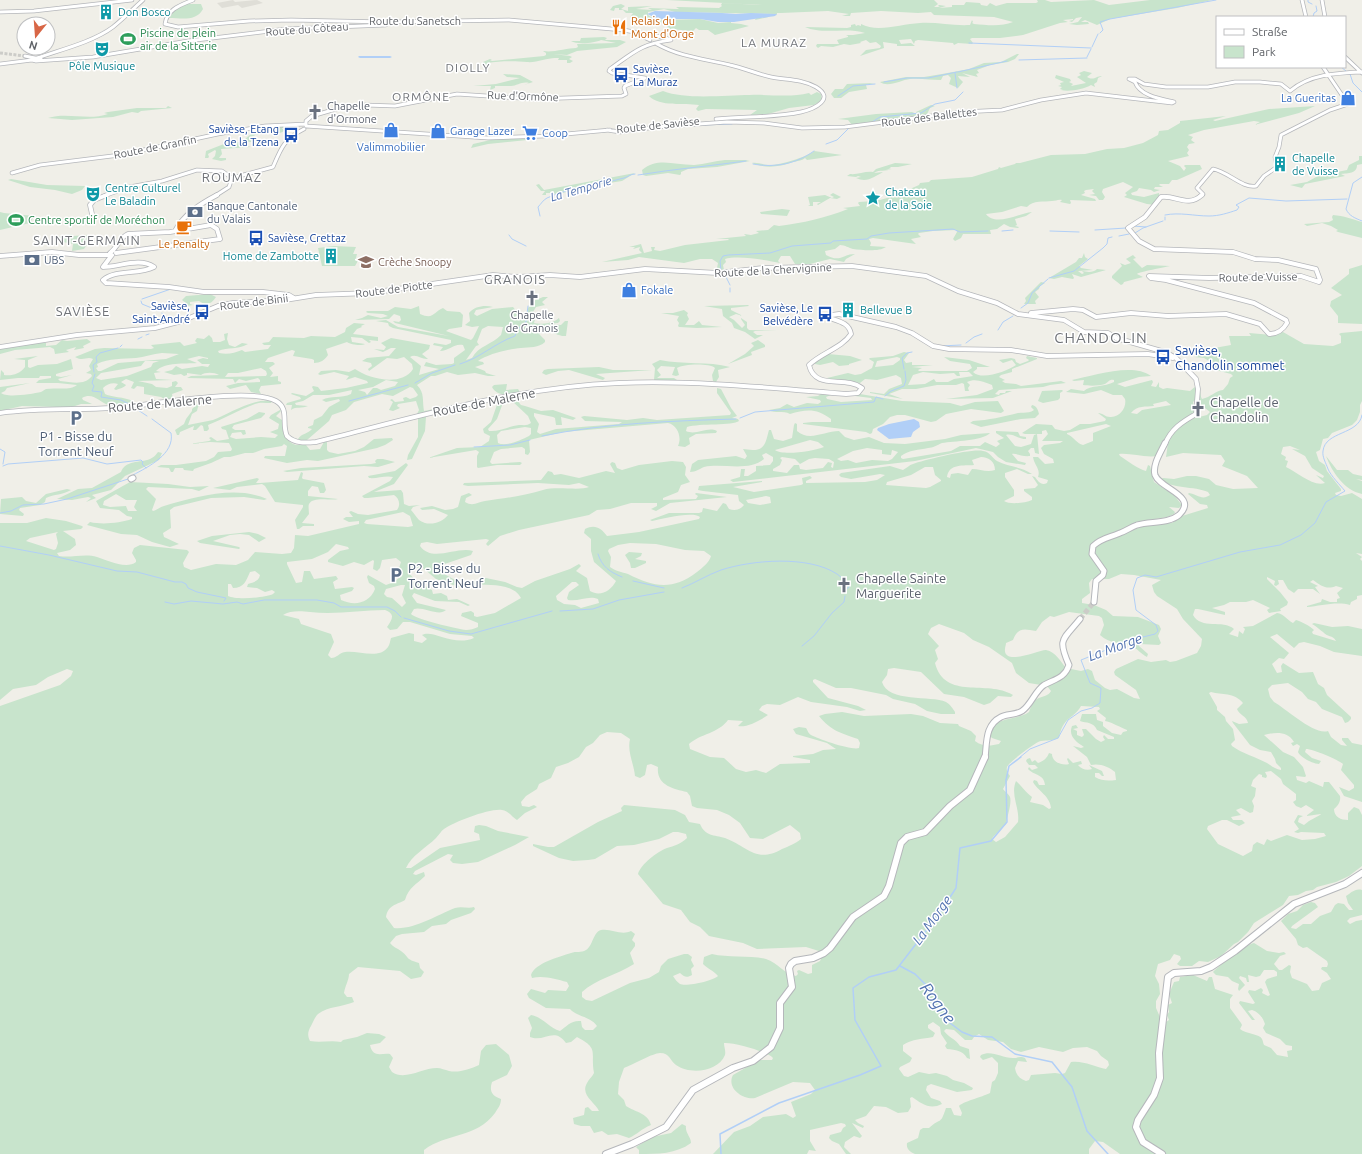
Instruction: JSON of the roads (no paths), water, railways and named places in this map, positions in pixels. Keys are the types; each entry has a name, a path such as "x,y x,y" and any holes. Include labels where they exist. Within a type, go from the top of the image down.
{"street":[{"path":"0,12 36,10 132,0"},
{"path":"0,64 20,61 28,62 38,59 103,33 112,28 143,0"},
{"name":"Route du Sanetsch","path":"193,0 176,7 164,22 167,25 178,27 249,21 291,20 387,22 509,20 571,27"},
{"path":"1302,0 1306,16"},
{"path":"1322,0 1325,16"},
{"name":"Route du Côteau","path":"26,56 38,59 93,57 193,40 308,27 499,21 571,27"},
{"path":"571,27 620,31 638,35 650,40"},
{"name":"Rue d'Ormône","path":"303,126 310,117 320,113 367,105 395,106 463,93 540,99 624,95 626,94 624,87 626,85 645,78 612,73 609,71 610,69 639,48 654,42 670,42 671,40 626,30 571,27"},
{"name":"Route de Savièse","path":"321,127 440,136 495,138 549,136 620,130 702,120 796,113 814,108 824,100 822,92 809,84 760,74 725,63 684,56 668,51 657,44"},
{"path":"1346,58 1362,72"},
{"name":"Route de Vuisse","path":"1020,314 1074,309 1083,310 1098,317 1131,313 1168,316 1224,314 1260,324 1265,332 1269,334 1275,333 1286,326 1288,323 1285,319 1255,304 1164,280 1151,278 1149,276 1220,278 1301,276 1319,282 1320,280 1316,269 1278,260 1255,259 1233,252 1153,249 1141,242 1128,228 1142,220 1156,205 1159,198 1175,196 1186,202 1194,202 1203,194 1198,186 1203,182 1205,176 1212,172 1213,168 1231,175 1247,186 1257,186 1263,177 1277,167 1275,155 1279,147 1281,135 1330,110 1348,104 1324,68"},
{"path":"1327,74 1351,74 1362,72"},
{"name":"Route des Ballettes","path":"620,130 724,122 767,123 802,128 845,127 962,112 1002,110 1041,100 1086,93 1172,103 1173,101 1156,98 1139,90 1135,82 1130,79 1135,78 1144,84 1166,87 1208,87 1235,82 1260,82 1281,84 1290,90 1297,85 1327,74"},
{"name":"Route de Granfin","path":"12,173 43,165 121,155 225,133 272,125 321,127"},
{"path":"92,214 90,205 94,200 129,187 165,180 197,170 222,171 232,178 272,168 279,152 303,126"},
{"path":"175,231 183,218 202,203 224,192 229,187 232,178"},
{"path":"0,256 54,252 76,255 102,255 220,240 217,229 212,225 175,231 126,235 122,237 112,253"},
{"name":"Route de Binii","path":"112,253 103,267 139,263 151,264 154,267 148,271 105,277 103,280 108,283 204,292 263,292 294,298"},
{"name":"Route de la Chervignine","path":"590,276 645,269 720,273 764,268 806,266 860,267 928,276 957,290 983,298 1020,314"},
{"name":"Route de Piotte","path":"294,298 370,293 493,275 516,278 538,276 590,276"},
{"name":"Route de Binii","path":"0,347 77,335 155,328 182,321 223,305 294,298"},
{"name":"Route de Malerne","path":"0,413 29,410 110,408 238,396 260,396 271,399 283,407 285,416 284,426 289,439 297,443 309,443 483,400 538,391 618,383 684,382 856,394 862,390 859,385 823,380 813,375 809,368 813,360 846,341 851,334 850,328 841,322 825,316 839,314 899,328 912,333 930,344 947,349 1011,350 1047,356 1146,353 1176,358"},
{"path":"1020,314 1061,319 1085,332 1103,332 1117,338 1160,350 1176,358 1194,375 1197,381 1196,414 1178,425 1171,432 1165,442 1154,469 1159,481 1183,498 1185,506 1175,518 1136,525 1119,534 1102,538 1096,543 1093,548 1093,555 1104,572 1097,581 1094,602"},
{"path":"606,1154 632,1144 666,1127 693,1090 732,1068 753,1061 771,1047 780,1028 780,1003 792,987 789,968 791,964 794,961 816,957 824,953 830,948 854,916 884,896 890,883 900,843 907,837 925,832 950,806 970,790 985,760 988,730 991,725 1001,717 1022,711 1043,686 1058,680 1067,672 1068,665 1062,650 1062,641 1080,619"},
{"path":"1162,1154 1143,1142 1136,1127 1138,1120 1154,1095 1160,1078 1159,1053 1168,977 1174,974 1204,970 1211,967 1248,942 1294,904 1346,884 1362,873"}],"water":[{"path":"655,11 777,14 775,16 734,22 718,22 700,19 659,19 647,14"},
{"path":"914,419 919,422 920,427 913,432 911,437 889,439 877,430 878,428 889,424"}],"waterway":[{"name":"La Temporie","path":"1100,33 1103,30 1100,22 1110,19 1216,0"},
{"name":"La Morge","path":"1308,0 1308,2 1312,4"},
{"name":"La Morge","path":"1313,16 1317,11 1316,6"},
{"name":"La Temporie","path":"1092,47 1098,34"},
{"path":"969,43 1091,48"},
{"name":"La Temporie","path":"1087,57 1091,49"},
{"path":"360,57 375,57"},
{"path":"378,57 390,57"},
{"name":"La Temporie","path":"1019,60 1087,58"},
{"name":"La Temporie","path":"958,72 1007,61"},
{"name":"La Morge","path":"1342,68 1346,71"},
{"path":"884,82 907,78 928,78 957,72"},
{"name":"La Temporie","path":"955,73 957,88"},
{"name":"La Morge","path":"1350,74 1353,83 1362,92"},
{"path":"838,96 853,86 875,84"},
{"name":"La Temporie","path":"872,122 880,117 921,113 935,104 955,100 963,92"},
{"path":"703,125 732,124"},
{"name":"La Temporie","path":"826,144 837,140 849,128"},
{"name":"La Temporie","path":"753,164 785,164 800,159 814,151"},
{"name":"La Temporie","path":"638,175 746,161"},
{"name":"La Temporie","path":"540,216 538,207 547,198 556,194 635,174"},
{"name":"La Morge","path":"1362,177 1353,183 1346,209 1351,215 1362,221"},
{"path":"1165,215 1220,215 1237,210 1239,207 1236,205 1249,198 1286,201 1347,199"},
{"path":"1146,227 1163,221"},
{"path":"1133,226 1146,227"},
{"path":"1135,233 1146,227"},
{"path":"1095,230 1126,228"},
{"path":"721,271 720,261 723,256 728,255 770,253 792,246 867,239 871,236 889,233 953,229 960,232 988,231"},
{"path":"1002,231 1013,230"},
{"path":"1050,231 1079,232"},
{"path":"1119,236 1129,234"},
{"name":"La Temporie","path":"509,235 512,239 526,246"},
{"path":"1049,278 1074,271 1103,248 1107,244 1108,238 1112,237"},
{"path":"725,275 730,285"},
{"path":"1021,308 1028,303 1032,293 1048,279"},
{"path":"142,299 171,289"},
{"path":"141,301 142,304 159,311"},
{"name":"La Temporie","path":"460,364 515,336 517,330 526,322 528,306"},
{"path":"159,325 159,322 163,316 162,313"},
{"path":"998,330 1003,322 1013,316"},
{"path":"966,343 974,337 982,334"},
{"path":"138,339 142,337"},
{"path":"941,346 961,345"},
{"path":"94,372 93,365 97,362 96,357 100,353 118,348"},
{"path":"904,369 902,358 907,353 912,352"},
{"name":"La Temporie","path":"415,383 432,373 455,365"},
{"path":"885,396 891,391 904,386 906,380 905,371"},
{"path":"95,374 92,383 94,386 92,391 102,392 101,397 121,400 129,404"},
{"name":"La Temporie","path":"349,401 408,385"},
{"path":"740,418 755,412 874,402 876,397 883,399"},
{"path":"135,408 147,416"},
{"name":"La Morge","path":"1019,758 1030,749 1058,738 1068,720 1081,711 1092,708 1100,703 1101,688 1090,683 1081,660 1131,640 1155,634 1158,631 1156,625 1136,610 1133,590 1137,578 1145,575 1156,577 1240,552 1280,545 1301,535 1315,523 1326,502 1345,491 1333,477 1324,460 1323,451 1325,445 1335,436 1355,426 1360,421 1362,415"},
{"path":"146,468 165,453 171,441 171,433 152,419"},
{"path":"542,436 614,425 736,419"},
{"path":"474,447 510,445 530,440"},
{"path":"0,449 5,452 3,464"},
{"path":"3,466 8,464 83,458 107,464 141,460 143,462 142,464 146,468"},
{"path":"133,475 146,468"},
{"path":"0,513 11,511 23,505 44,504 67,499 128,479"},
{"path":"0,546 49,555 117,571 137,572 175,582 182,582 186,584 188,588 197,592 226,598 224,601"},
{"path":"598,554 607,568 622,577"},
{"path":"682,588 721,570 748,564 780,561 811,564 825,568 837,574 846,581 849,587 844,591"},
{"path":"633,581 664,588"},
{"path":"560,611 593,609 619,600 664,592"},
{"path":"802,646 814,636 832,613 844,602 845,596"},
{"path":"165,602 174,604 191,601 223,604 237,602 243,604 264,600 317,600 334,603 341,607 387,607 395,611 401,617"},
{"path":"404,618 449,631 471,634 552,611"},
{"name":"La Morge","path":"721,1154 720,1134 779,1103 860,1075 881,1066 855,1020 853,988 869,977 896,970 939,914 956,888 960,848 991,841 1007,822 1006,780 1009,766 1021,757"},
{"name":"Rogne","path":"900,966 915,974 928,987 944,1007 946,1020 962,1032 972,1036 992,1037 1015,1054 1052,1062 1072,1087 1087,1131 1108,1154"}],"tunnel":[{"path":"0,53 16,55"},
{"path":"1080,619 1094,602"}],"place":[{"name":"Don Bosco","path":"106,12"},
{"name":"Relais du Mont d'Orge","path":"619,27"},
{"name":"Piscine de plein air de la Sitterie","path":"128,39"},
{"name":"Pôle Musique","path":"102,49"},
{"name":"Savièse, La Muraz","path":"621,75"},
{"name":"La Gueritas","path":"1348,98"},
{"name":"Chapelle d'Ormone","path":"315,112"},
{"name":"Valimmobilier","path":"391,130"},
{"name":"Garage Lazer","path":"438,131"},
{"name":"Coop","path":"530,133"},
{"name":"Savièse, Etang de la Tzena","path":"291,135"},
{"name":"Chapelle de Vuisse","path":"1280,164"},
{"name":"Centre Culturel Le Baladin","path":"93,194"},
{"name":"Chateau de la Soie","path":"873,198"},
{"name":"Banque Cantonale du Valais","path":"195,212"},
{"name":"Centre sportif de Moréchon","path":"16,220"},
{"name":"Le Penalty","path":"184,227"},
{"name":"Savièse, Crettaz","path":"256,238"},
{"name":"Home de Zambotte","path":"331,256"},
{"name":"UBS","path":"32,260"},
{"name":"Crèche Snoopy","path":"366,262"},
{"name":"Fokale","path":"629,290"},
{"name":"Chapelle de Granois","path":"532,298"},
{"name":"Bellevue B","path":"848,310"},
{"name":"Savièse, Saint-André","path":"202,312"},
{"name":"Savièse, Le Belvédère","path":"825,314"},
{"name":"Savièse, Chandolin sommet","path":"1163,357"},
{"name":"Chapelle de Chandolin","path":"1198,409"},
{"name":"P1 - Bisse du Torrent Neuf","path":"76,418"},
{"name":"P2 - Bisse du Torrent Neuf","path":"396,575"},
{"name":"Chapelle Sainte Marguerite","path":"844,585"}],"district":[{"name":"LA MURAZ","path":"774,43"},
{"name":"DIOLLY","path":"468,68"},
{"name":"ORMÔNE","path":"421,97"},
{"name":"ROUMAZ","path":"232,177"},
{"name":"SAINT-GERMAIN","path":"87,240"},
{"name":"GRANOIS","path":"515,279"},
{"name":"SAVIÈSE","path":"83,311"},
{"name":"CHANDOLIN","path":"1101,338"}]}
